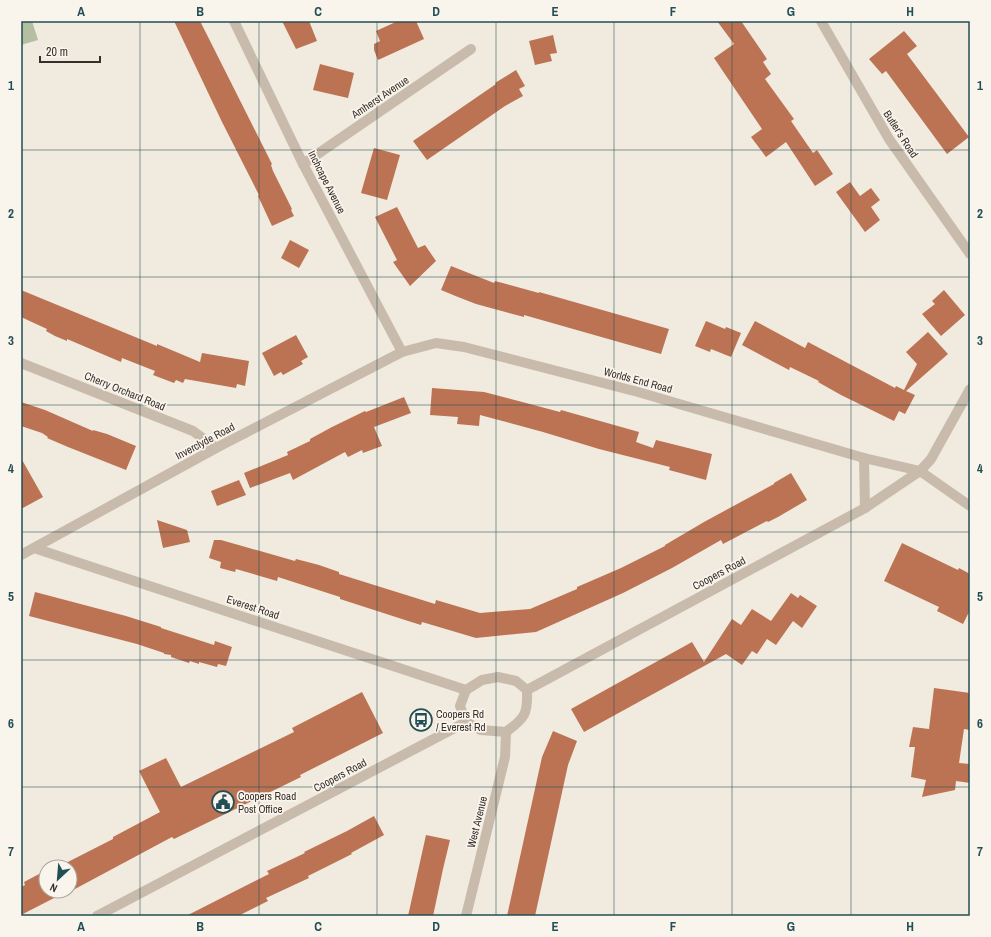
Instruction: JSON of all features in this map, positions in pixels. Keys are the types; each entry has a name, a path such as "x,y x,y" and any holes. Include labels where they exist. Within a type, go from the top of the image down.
{"street":[{"name":"Inchcape Avenue","path":"234,21 303,164 402,352"},
{"name":"Butler's Road","path":"821,21 889,139 970,254"},
{"name":"Amherst Avenue","path":"303,164 471,50"},
{"name":"Worlds End Road","path":"402,352 436,344 464,347 638,392 864,458 920,471"},
{"name":"Inverclyde Road","path":"21,555 216,448 402,352"},
{"name":"Cherry Orchard Road","path":"21,363 193,431 216,448"},
{"path":"970,389 931,459 920,471 970,506"},
{"path":"864,458 864,508"},
{"name":"Coopers Road","path":"527,690 864,508 920,471"},
{"name":"Everest Road","path":"34,548 466,690"},
{"path":"498,677 516,681 527,690 527,707 520,722 506,732 481,730 466,722 460,706 466,690 482,680 498,677"},
{"name":"Coopers Road","path":"98,916 466,722"},
{"name":"West Avenue","path":"466,916 505,757 506,732"}],"green space":[{"path":"21,21 32,21 38,40 21,45"}],"building":[{"path":"174,21 200,21 272,164 273,171 294,216 272,226 258,196 259,195 222,122"},
{"path":"282,21 309,21 317,41 296,49"},
{"path":"398,21 416,21 424,39 378,60 374,50 374,44 380,41 376,31"},
{"path":"717,21 741,21 767,59 763,62 771,74 765,79 794,119 791,121 813,153 817,150 833,174 815,186 786,142 766,157 751,137 762,129 714,58 734,44"},
{"path":"904,31 917,46 907,54 969,137 947,154 886,71 882,74 869,59"},
{"path":"553,35 557,53 550,54 552,61 535,65 529,41"},
{"path":"320,64 354,73 348,98 313,90"},
{"path":"516,70 525,86 519,89 523,96 505,106 427,160 413,141 496,84 495,83"},
{"path":"374,148 400,155 387,200 361,193"},
{"path":"850,182 860,196 871,188 880,200 871,207 880,220 865,232 836,192"},
{"path":"397,207 418,248 425,245 436,261 410,286 393,262 397,260 375,217"},
{"path":"290,240 309,250 299,268 281,258"},
{"path":"451,266 494,283 495,281 539,292 669,329 661,354 524,315 524,317 476,304 441,290"},
{"path":"21,290 157,346 157,344 200,362 202,353 249,361 245,386 237,384 236,388 185,379 183,383 176,380 174,383 153,375 155,371 122,358 121,362 67,339 67,341 55,336 46,331 47,329 21,317"},
{"path":"944,290 965,315 941,336 922,314 935,304 932,301"},
{"path":"706,321 725,329 726,327 741,333 731,357 711,349 710,352 695,346"},
{"path":"755,321 805,348 808,342 895,388 896,386 904,390 917,364 906,352 928,332 948,354 906,391 915,395 905,414 899,411 894,421 841,395 818,382 819,381 790,367 789,370 742,345"},
{"path":"296,335 308,357 301,361 303,364 283,375 281,372 274,376 262,353"},
{"path":"432,388 484,392 560,412 561,410 639,432 636,442 653,448 656,440 712,454 706,480 669,470 670,467 599,449 480,415 479,426 457,424 458,417 430,415"},
{"path":"404,397 411,413 374,427 382,446 363,453 362,450 348,457 345,452 293,480 290,473 250,488 244,473 288,455 287,452 365,411 366,412"},
{"path":"21,402 45,410 93,431 107,434 136,446 126,470 47,438 48,437 42,433 21,426"},
{"path":"21,458 43,497 21,509"},
{"path":"791,473 807,500 778,517 768,522 767,521 723,544 721,540 672,568 623,593 536,632 476,638 422,622 421,625 278,577 277,581 236,569 235,572 220,568 221,562 209,558 214,540 221,540 295,561 296,559 319,565 339,572 339,574 435,604 436,600 480,613 530,609 577,589 577,587 621,568 665,546 704,522 774,484"},
{"path":"239,480 246,495 217,506 211,491"},
{"path":"157,520 187,530 190,542 163,548"},
{"path":"902,543 958,570 959,568 970,574 970,610 963,624 937,611 939,607 884,581"},
{"path":"35,592 126,616 214,645 215,641 232,647 226,666 218,664 217,667 190,661 189,663 171,657 171,655 164,654 137,644 29,616"},
{"path":"791,593 798,598 800,595 817,606 802,628 793,621 776,645 767,639 757,654 752,651 742,665 726,654 584,732 571,709 692,642 704,662 732,619 741,625 752,609 771,621"},
{"path":"934,688 970,693 970,730 964,729 959,763 970,764 970,783 956,781 955,790 922,797 926,780 911,777 915,747 909,747 913,727 929,729"},
{"path":"362,692 383,733 300,775 301,777 174,839 172,837 78,887 78,859 74,859 113,839 113,837 160,812 139,771 166,758 181,787 294,732 292,728"},
{"path":"553,731 577,741 568,765 535,916 507,916 542,757"},
{"path":"374,816 384,835 351,853 352,854 308,876 309,878 266,898 268,901 238,916 186,916 269,874 267,871 305,853 304,852"},
{"path":"426,835 450,840 433,916 408,916"},
{"path":"38,875 38,899 52,899 21,915 21,887 25,885 24,882"}],"place":[{"name":"Coopers Rd / Everest Rd","path":"421,720"},
{"name":"Coopers Road Post Office","path":"223,802"}]}
